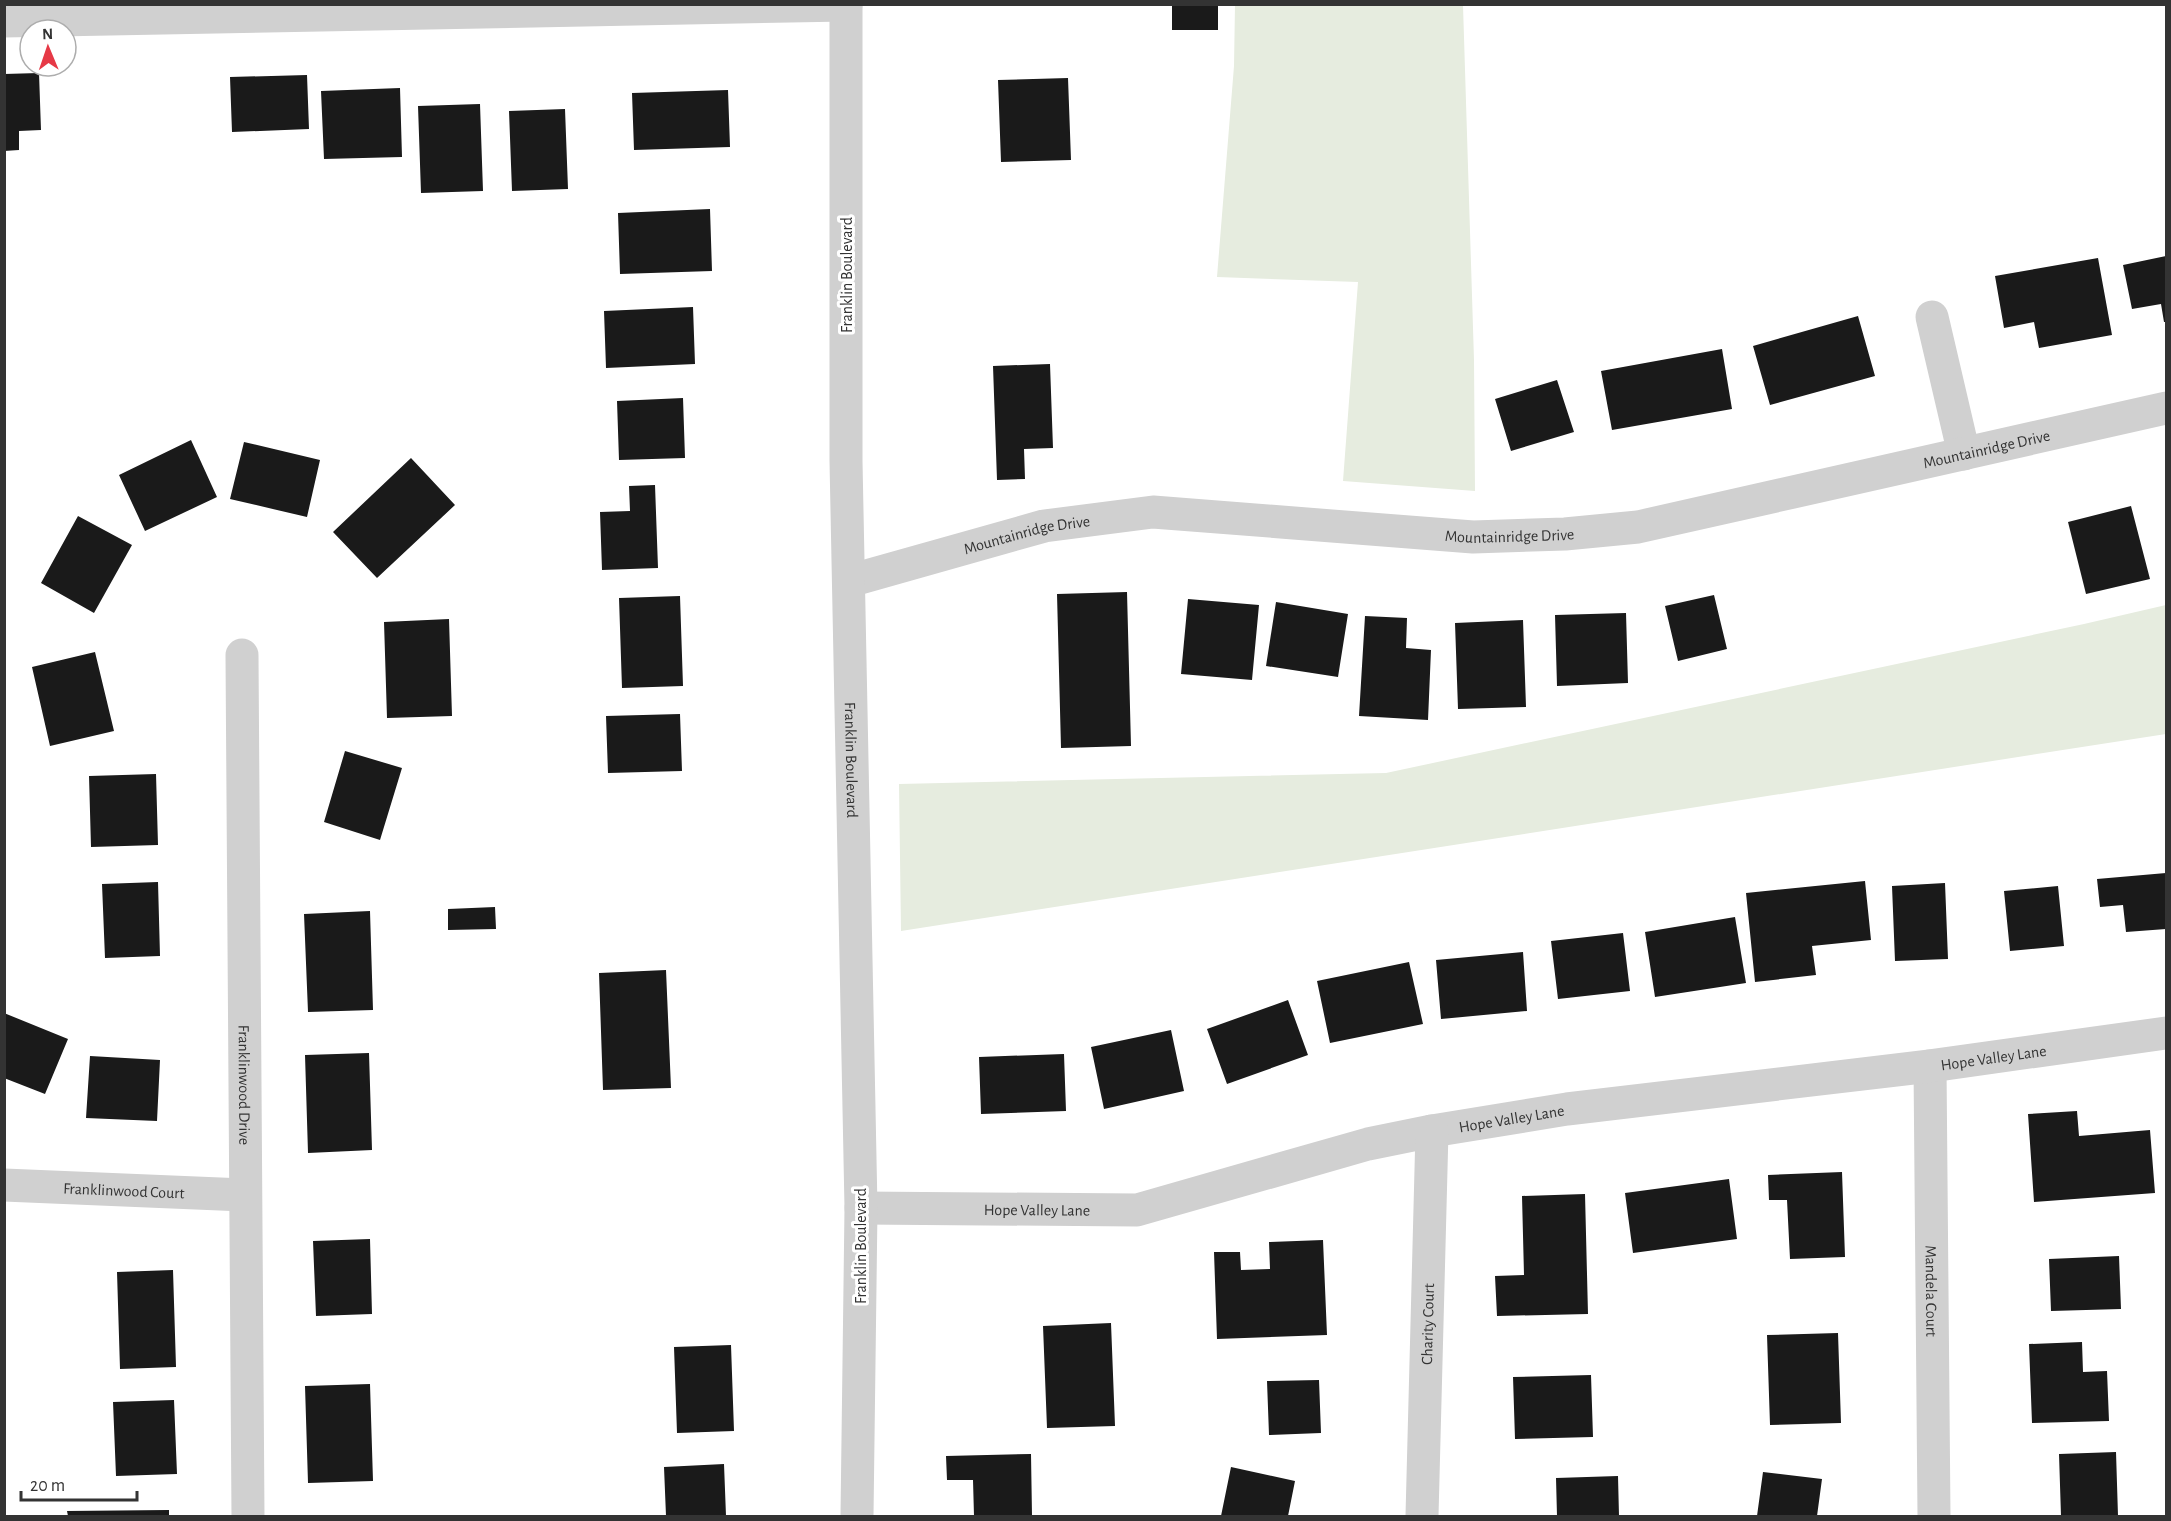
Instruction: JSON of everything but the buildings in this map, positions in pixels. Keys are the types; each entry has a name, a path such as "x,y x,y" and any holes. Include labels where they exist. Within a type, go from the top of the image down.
{"street":[{"path":"4,21 846,5"},
{"name":"Franklin Boulevard","path":"846,5 846,460 861,1208 857,1516"},
{"path":"1932,317 1964,454"},
{"name":"Mountainridge Drive","path":"849,581 1044,526 1153,512 1473,537 1565,534 1638,527 2166,408"},
{"name":"Franklinwood Drive","path":"242,655 248,1516"},
{"name":"Hope Valley Lane","path":"861,1208 1137,1210 1368,1144 1432,1131 1567,1109 1930,1066 2166,1033"},
{"name":"Mandela Court","path":"1930,1066 1934,1516"},
{"name":"Charity Court","path":"1422,1516 1432,1131"},
{"name":"Franklinwood Court","path":"4,1185 244,1195"}],"shaded area":[{"path":"1235,5 1463,5 1474,360 1475,491 1343,481 1358,282 1217,277 1234,66"},
{"path":"2166,605 2166,734 901,931 899,784 1386,773"}]}
